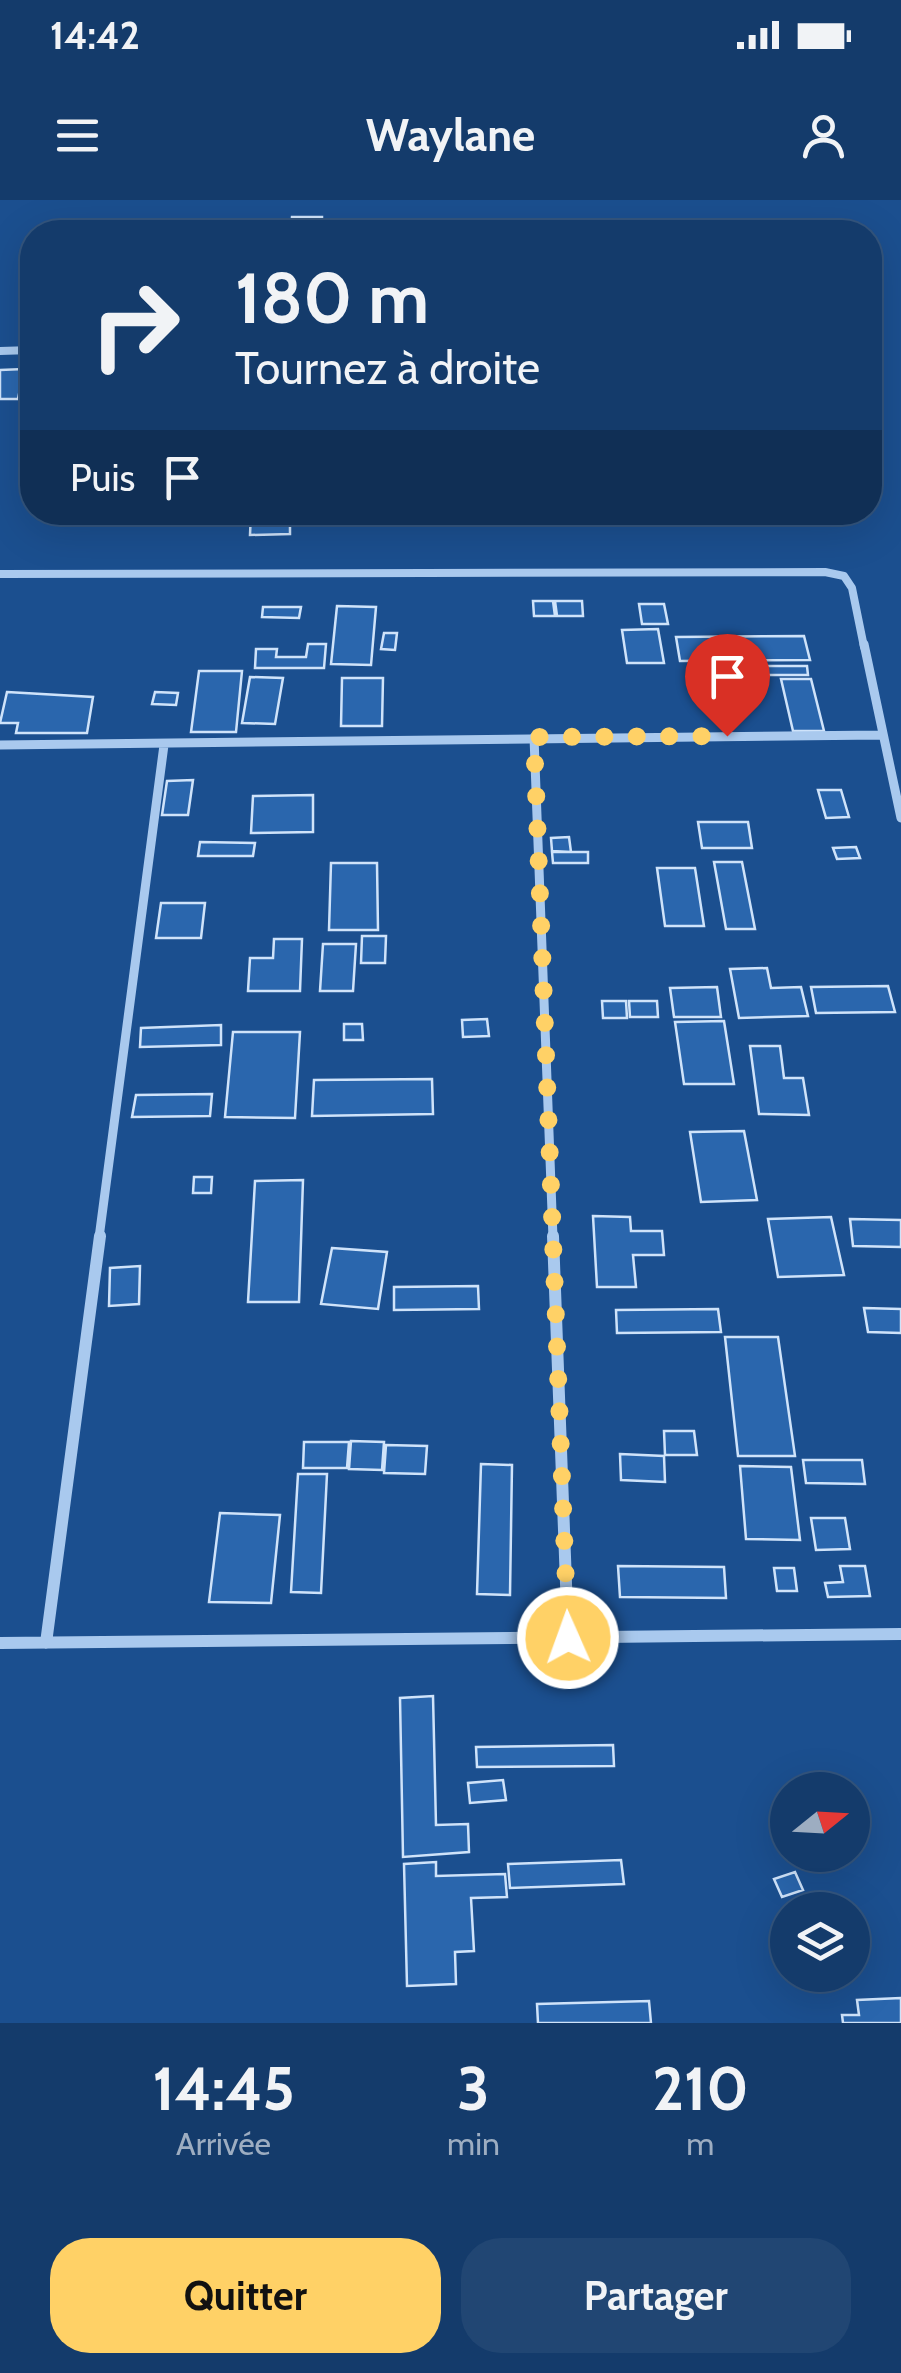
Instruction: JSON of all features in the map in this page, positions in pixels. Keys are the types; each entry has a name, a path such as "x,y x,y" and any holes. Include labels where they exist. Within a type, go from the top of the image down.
{"street":[{"path":"0,574 825,572 844,576 852,588 901,818"},
{"path":"0,745 881,735"},
{"path":"534,737 568,1638"},
{"path":"46,1643 164,745"},
{"path":"0,1643 901,1634"}],"building":[{"path":"292,217 322,217 322,220 292,220"},
{"path":"20,369 18,399 0,399 0,370"},
{"path":"250,525 290,525 290,534 250,535"},
{"path":"533,601 553,601 555,616 534,616"},
{"path":"555,601 582,601 583,616 557,616"},
{"path":"639,604 664,604 668,624 642,624"},
{"path":"337,606 376,607 371,665 331,664"},
{"path":"263,607 301,607 299,618 262,617"},
{"path":"658,629 664,663 627,663 622,630"},
{"path":"384,633 397,633 395,650 381,649"},
{"path":"804,636 810,660 680,661 676,637"},
{"path":"308,644 326,644 324,668 255,668 256,649 277,649 276,657 306,657"},
{"path":"730,665 761,665 764,675 732,675"},
{"path":"766,666 807,666 808,675 768,675"},
{"path":"199,671 242,671 236,732 191,732"},
{"path":"250,677 283,678 275,724 242,723"},
{"path":"342,678 383,678 382,726 341,726"},
{"path":"781,679 811,679 824,731 793,731"},
{"path":"7,692 93,697 87,733 16,733 18,723 0,723"},
{"path":"155,692 178,693 176,705 152,704"},
{"path":"193,780 188,815 162,815 167,781"},
{"path":"818,790 841,790 849,817 826,818"},
{"path":"313,795 313,832 251,833 253,796"},
{"path":"698,822 748,822 752,848 702,848"},
{"path":"569,837 571,852 552,851 551,838"},
{"path":"200,842 255,843 253,856 198,856"},
{"path":"856,847 860,858 837,859 833,848"},
{"path":"552,852 588,852 588,863 553,863"},
{"path":"714,862 742,862 755,929 726,929"},
{"path":"331,863 377,863 378,930 329,930"},
{"path":"657,868 695,868 704,926 665,926"},
{"path":"161,903 205,903 201,938 156,938"},
{"path":"362,936 386,936 385,963 361,963"},
{"path":"274,939 302,939 300,991 248,991 250,958 273,958"},
{"path":"323,944 356,944 353,991 320,991"},
{"path":"767,968 771,988 801,987 808,1016 739,1018 730,969"},
{"path":"888,986 895,1012 816,1013 811,987"},
{"path":"717,987 721,1017 674,1017 670,988"},
{"path":"602,1001 626,1001 627,1018 603,1018"},
{"path":"629,1001 657,1001 658,1017 630,1017"},
{"path":"487,1019 489,1036 463,1037 462,1020"},
{"path":"724,1021 734,1084 684,1084 675,1022"},
{"path":"344,1024 362,1024 363,1040 344,1040"},
{"path":"221,1025 221,1045 140,1047 141,1028"},
{"path":"233,1032 300,1032 295,1118 225,1117"},
{"path":"750,1046 780,1046 784,1078 803,1078 809,1115 759,1114"},
{"path":"432,1079 433,1114 312,1116 314,1080"},
{"path":"212,1094 210,1116 132,1117 136,1095"},
{"path":"744,1131 757,1200 701,1202 690,1132"},
{"path":"194,1177 212,1177 211,1193 193,1193"},
{"path":"303,1180 299,1302 248,1302 255,1181"},
{"path":"593,1216 630,1217 631,1231 662,1231 664,1255 633,1255 636,1287 597,1287"},
{"path":"831,1217 844,1275 778,1277 768,1219"},
{"path":"850,1219 901,1220 901,1247 853,1246"},
{"path":"332,1248 387,1252 378,1309 321,1304"},
{"path":"140,1266 139,1304 109,1306 110,1268"},
{"path":"478,1286 479,1309 394,1310 394,1287"},
{"path":"864,1308 901,1309 901,1333 868,1332"},
{"path":"718,1309 721,1332 617,1333 616,1310"},
{"path":"725,1337 778,1337 795,1456 738,1456"},
{"path":"664,1431 694,1431 697,1455 665,1455"},
{"path":"351,1441 384,1442 382,1470 349,1469"},
{"path":"304,1442 349,1442 347,1468 303,1468"},
{"path":"386,1445 427,1446 425,1474 384,1473"},
{"path":"620,1454 664,1456 665,1482 621,1480"},
{"path":"803,1460 862,1460 865,1484 806,1483"},
{"path":"481,1464 512,1465 510,1595 477,1594"},
{"path":"740,1466 791,1467 800,1540 746,1539"},
{"path":"298,1474 327,1474 321,1593 291,1592"},
{"path":"220,1513 280,1515 271,1603 209,1602"},
{"path":"811,1518 845,1518 850,1549 816,1550"},
{"path":"618,1566 724,1567 726,1598 620,1597"},
{"path":"840,1566 865,1566 870,1596 828,1597 825,1583 843,1582"},
{"path":"774,1568 794,1568 797,1591 777,1591"},
{"path":"433,1696 436,1825 468,1824 469,1852 403,1857 400,1698"},
{"path":"613,1745 614,1766 477,1767 476,1747"},
{"path":"503,1780 506,1800 470,1803 468,1783"},
{"path":"621,1860 624,1884 510,1888 508,1864"},
{"path":"436,1862 436,1876 505,1874 507,1897 471,1898 474,1951 455,1952 456,1984 407,1986 404,1864"},
{"path":"795,1872 803,1890 780,1892 774,1879"},
{"path":"901,1998 901,2023 843,2023 842,2015 859,2015 857,2000"},
{"path":"649,2001 651,2023 538,2023 537,2004"}],"route":[{"path":"568,1638 534,737 727,736"}]}
